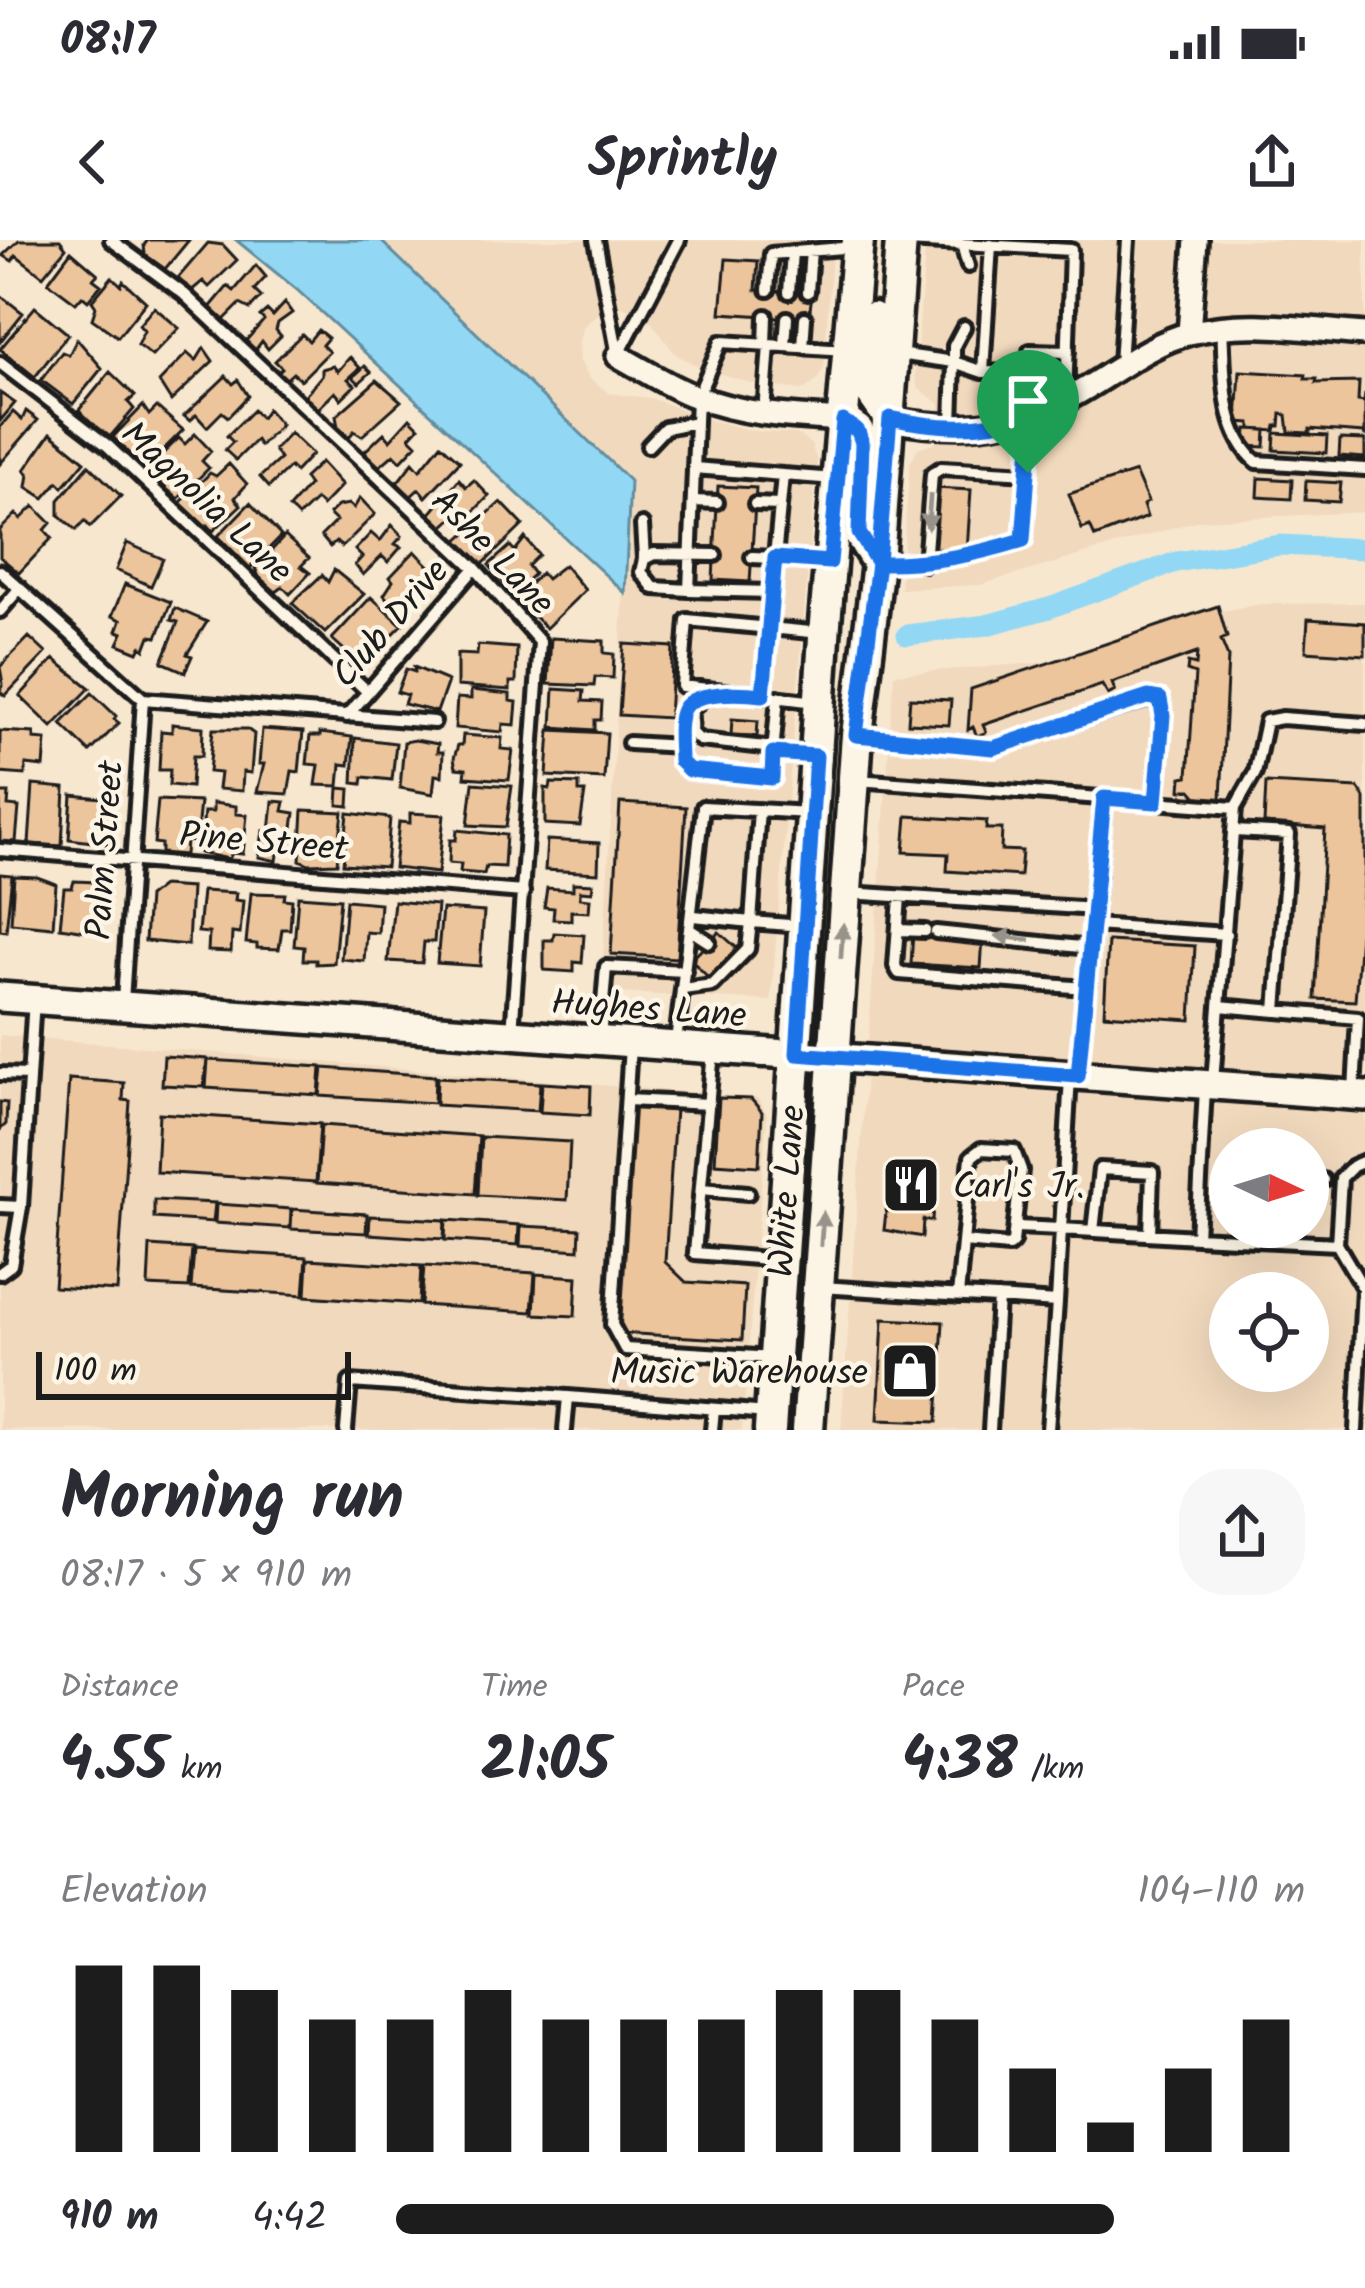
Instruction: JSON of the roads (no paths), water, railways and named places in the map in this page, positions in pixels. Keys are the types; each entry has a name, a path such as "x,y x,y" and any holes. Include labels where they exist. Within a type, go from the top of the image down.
{"main road":[{"name":"White Lane","path":"808,1430 856,735 878,563 901,240"},
{"name":"White Lane","path":"771,1422 824,633 864,242"},
{"path":"864,242 871,392 890,418"},
{"path":"843,421 858,431 862,443 859,533 878,563"}],"street":[{"path":"1189,333 1196,240"},
{"path":"890,418 952,428 1006,422 1066,399 1154,345 1189,333 1247,326 1365,334"},
{"path":"618,356 697,398 764,414 843,421"},
{"name":"Hughes Lane","path":"0,997 1359,1096"}],"lane":[{"name":"Ashe Lane","path":"111,240 184,295 476,568 540,642 512,1034"},
{"path":"596,240 618,356"},
{"path":"618,356 679,240"},
{"path":"901,240 964,254"},
{"path":"1120,364 1128,240"},
{"path":"768,290 771,254 864,242"},
{"path":"983,372 991,245"},
{"path":"951,263 991,245 1071,250 1066,399"},
{"path":"808,292 811,250"},
{"path":"789,292 792,252"},
{"path":"764,414 766,316"},
{"path":"785,345 787,317"},
{"path":"803,347 805,319"},
{"path":"947,325 954,346 952,428"},
{"path":"954,346 964,327"},
{"path":"1222,328 1231,421 1245,452 1257,462 1365,469"},
{"path":"689,590 697,398 722,342 850,350"},
{"path":"1030,351 1068,352"},
{"path":"894,353 954,362 983,372 1067,374"},
{"name":"Magnolia Lane","path":"0,363 108,446 368,692"},
{"path":"878,563 925,564 1023,540 1032,414"},
{"path":"648,446 665,428 696,422"},
{"path":"694,468 838,479"},
{"path":"925,564 932,474 941,468 1028,473"},
{"path":"763,695 782,476"},
{"path":"693,501 717,502"},
{"path":"755,504 779,505"},
{"path":"642,525 641,572 654,588 772,592"},
{"path":"644,559 654,554 715,555"},
{"path":"752,557 830,562"},
{"name":"Club Drive","path":"347,716 476,568"},
{"path":"0,571 143,699"},
{"path":"0,611 20,588"},
{"path":"819,702 682,686 686,620 824,633"},
{"path":"729,691 687,703 682,711 680,761 689,770 772,778 778,697"},
{"path":"856,735 993,748 1155,697 1163,716 1156,802"},
{"name":"Club Drive","path":"143,699 434,722"},
{"name":"Palm Street","path":"122,1005 143,699"},
{"path":"700,699 692,710 691,734 700,740 816,756"},
{"path":"1198,1237 1235,808 1255,773 1266,721 1365,724"},
{"path":"629,743 680,746"},
{"path":"854,780 1235,808"},
{"path":"1048,1430 1074,1075 1094,925 1104,798"},
{"path":"676,1046 704,807 812,813"},
{"path":"683,989 713,985 730,962 748,949 760,810"},
{"path":"1234,831 1289,835 1276,1011"},
{"name":"Pine Street","path":"0,850 523,892"},
{"path":"845,893 1095,909"},
{"path":"900,897 895,966 899,973 1085,988"},
{"path":"694,916 805,926"},
{"path":"1094,925 1226,934"},
{"path":"898,930 1090,948"},
{"path":"692,931 709,942"},
{"path":"600,1040 606,967 686,971"},
{"path":"0,1273 11,1265 21,1208 34,999"},
{"path":"1219,1006 1358,1018 1359,1096"},
{"path":"631,1042 612,1325 625,1349 775,1358"},
{"path":"713,1048 695,1253 782,1260"},
{"path":"0,1074 28,1075"},
{"path":"627,1100 709,1103"},
{"path":"958,1296 963,1242 971,1157 981,1149 1014,1150 1019,1157 1016,1237 1009,1246 963,1242"},
{"path":"1356,1430 1363,1288 1337,1244 1341,1178 1365,1161"},
{"path":"1093,1231 1100,1169 1152,1172 1150,1234"},
{"path":"701,1190 748,1193"},
{"path":"0,1206 21,1208"},
{"path":"1017,1227 1209,1236"},
{"path":"1329,1243 1337,1244"},
{"path":"818,1286 1058,1302"},
{"path":"990,1430 998,1298"},
{"path":"346,1430 350,1382 714,1409 771,1422"},
{"path":"565,1430 568,1397"},
{"path":"712,1430 714,1409"}],"water":[{"path":"236,240 380,240 630,481 625,593 296,289"}],"waterway":[{"path":"907,635 987,625 1176,562 1280,545 1365,549"}],"place":[{"name":"Carl's Jr.","path":"911,1185"},
{"name":"Music Warehouse","path":"910,1371"}]}
